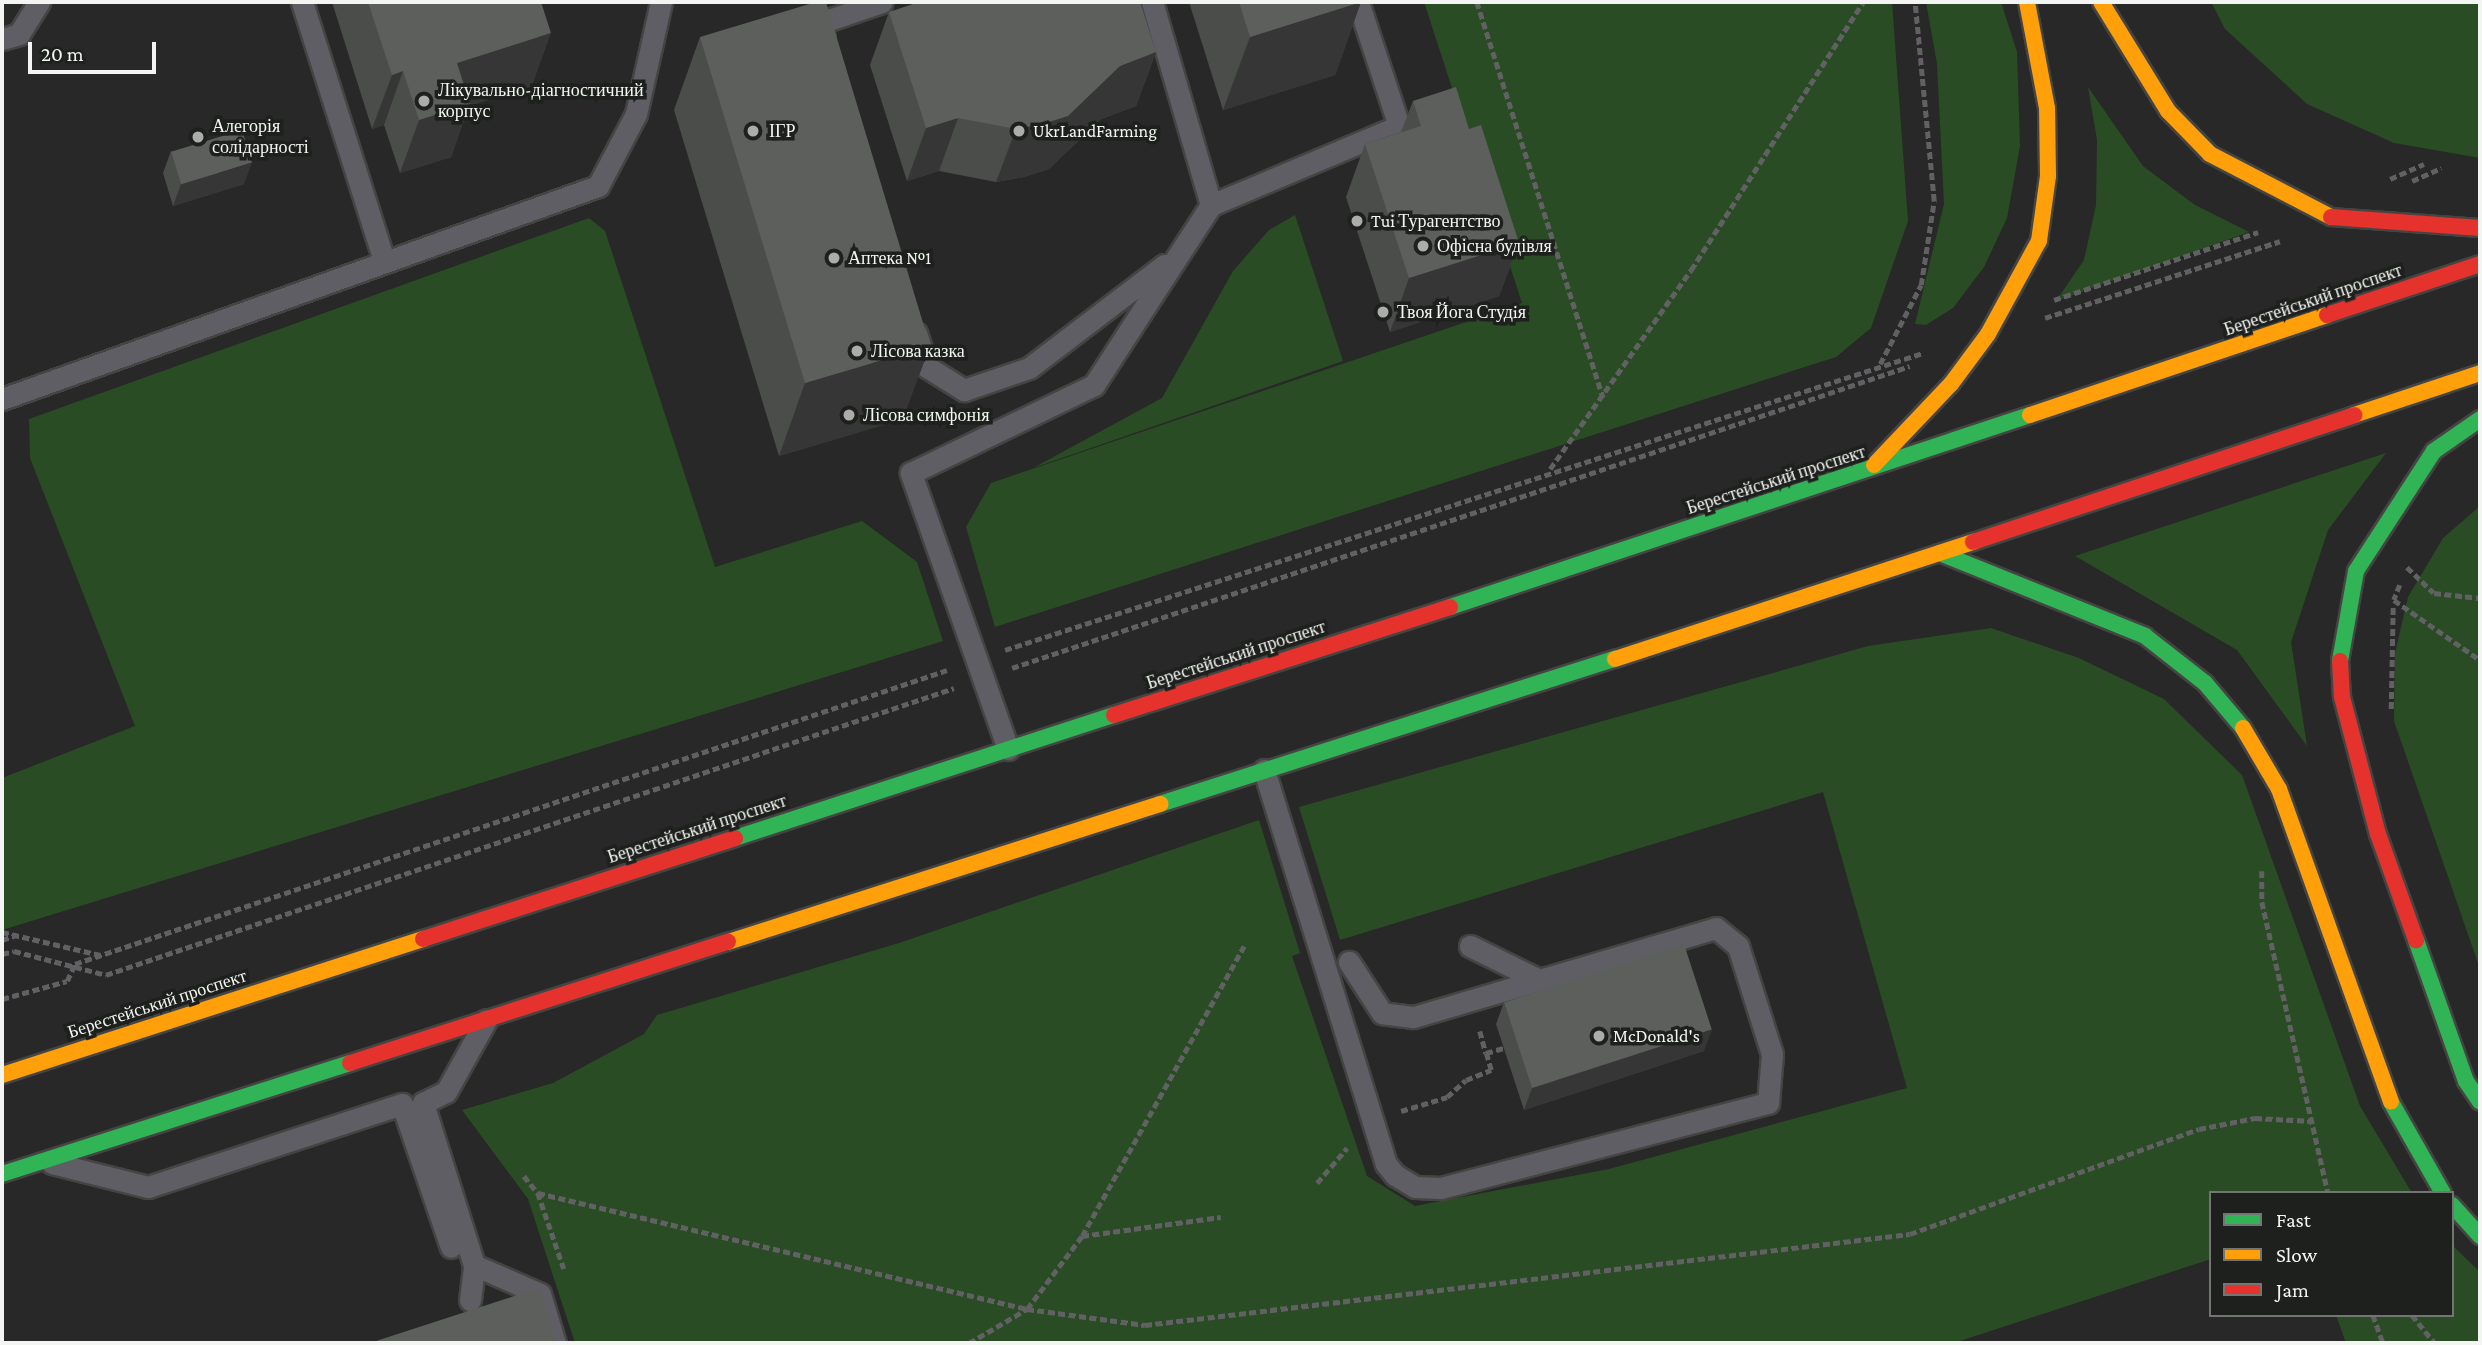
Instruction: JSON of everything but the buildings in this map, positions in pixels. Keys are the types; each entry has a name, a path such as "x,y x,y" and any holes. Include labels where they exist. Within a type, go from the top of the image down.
{"main road":[{"path":"1870,469 1951,384 1988,334 2039,241 2048,176 2047,108 2027,2"},
{"path":"2101,2 2168,111 2210,154 2271,191 2333,218 2480,228"},
{"name":"Берестейський проспект","path":"2,1075 1870,469 2480,264"},
{"path":"2,1174 1940,553 2480,373"},
{"path":"2480,419 2434,451 2363,560 2339,640 2342,697 2378,834 2466,1081 2480,1102"},
{"path":"1940,553 2145,636 2205,683 2244,729 2284,801 2384,1090 2442,1191"},
{"path":"2454,1207 2480,1236"}],"lane":[{"path":"2,39 19,34 39,2"},
{"path":"302,2 384,260"},
{"path":"2,399 384,260 598,186 636,114 661,2"},
{"path":"830,57 820,23 882,2"},
{"path":"1152,2 1211,205"},
{"path":"1008,749 911,473 1094,385 1211,205 1399,126 1358,2"},
{"path":"911,316 927,367 964,390 1029,368 1175,257"},
{"path":"1264,770 1324,955 1386,1164 1415,1187 1441,1188 1768,1103 1772,1054 1734,937 1716,928 1700,929 1413,1017 1382,1013 1349,962"},
{"path":"1470,946 1539,980"},
{"path":"470,1300 474,1265 423,1102 446,1092 487,1018"},
{"path":"43,1161 148,1186 402,1104 452,1247"},
{"path":"474,1265 540,1294 555,1343"}],"path":[{"path":"1477,2 1604,398"},
{"path":"1549,469 1604,398 1863,2"},
{"path":"1915,2 1934,201 1921,285 1879,365 1930,351"},
{"path":"2050,301 2267,229"},
{"path":"1988,334 2294,236"},
{"path":"2392,720 2387,659 2394,600 2407,567 2434,593 2480,598"},
{"path":"2394,600 2480,660"},
{"path":"2262,865 2262,902 2313,1121 2323,1181 2329,1191"},
{"path":"2,932 101,955 75,964 14,951 2,954"},
{"path":"2,940 17,935"},
{"path":"969,1343 1027,1309 1082,1236 1244,946"},
{"path":"2,999 67,981 75,964"},
{"path":"524,1176 538,1193 1027,1309 1145,1325 1910,1234 2199,1129 2255,1118 2313,1121"},
{"path":"1082,1236 1222,1217"},
{"path":"2374,1317 2383,1343"},
{"path":"2414,1317 2435,1343"}],"green space":[{"path":"1424,2 1892,2 1908,221 1871,328 1836,357 995,627 966,527 991,483 1522,303"},
{"path":"1926,2 2001,2 2017,52 2020,146 2007,218 1984,267 1953,308 1926,325 1915,324 1944,204 1937,64"},
{"path":"2211,2 2480,2 2480,158 2394,143 2307,104 2225,29"},
{"path":"2088,87 2143,166 2195,205 2249,232 2056,301 2084,260 2096,205 2097,140"},
{"path":"1295,215 1343,361 1033,468 1162,398 1233,271 1269,230"},
{"path":"589,218 605,231 715,567 862,521 917,562 943,641 2,930 2,778 135,726 30,458 29,419"},
{"path":"2386,453 2328,530 2291,642 2307,746 2237,650 2075,556"},
{"path":"2480,506 2480,969 2394,721 2395,653 2408,597 2443,538"},
{"path":"1991,628 2079,658 2164,699 2242,775 2360,1106 2411,1191 2209,1191 2209,1260 1954,1343 575,1343 528,1199 462,1110 553,1083 644,1034 657,1015 899,943 1259,820 1300,953 1292,956 1367,1176 1415,1206 1609,1169 1907,1088 1823,792 1340,940 1299,807 1868,646"},
{"path":"2454,1247 2480,1272 2480,1343 2346,1343 2337,1317 2454,1317"}],"traffic: fast":[{"path":"1450,607 2030,415"},
{"path":"2340,661 2356,571 2434,451 2480,419"},
{"path":"1940,553 2145,636 2205,683 2243,728"},
{"path":"1160,804 1615,659"},
{"path":"735,838 1114,715"},
{"path":"2416,940 2466,1081 2480,1102"},
{"path":"2,1174 350,1063"},
{"path":"2391,1102 2442,1191"},
{"path":"2454,1207 2480,1236"}],"traffic: slow":[{"path":"1874,465 1951,384 1988,334 2039,241 2048,176 2047,108 2027,2"},
{"path":"2101,2 2168,111 2210,154 2331,217"},
{"path":"2030,415 2327,315"},
{"path":"2354,415 2480,373"},
{"path":"1615,659 1973,542"},
{"path":"2243,728 2279,789 2391,1102"},
{"path":"728,942 1160,804"},
{"path":"2,1075 423,939"}],"traffic: jam":[{"path":"2331,217 2480,228"},
{"path":"2327,315 2480,264"},
{"path":"1973,542 2354,415"},
{"path":"1114,715 1450,607"},
{"path":"2340,661 2342,697 2378,834 2416,940"},
{"path":"423,939 735,838"},
{"path":"350,1063 728,942"}],"place":[{"name":"Лікувально-діагностичний корпус","path":"424,101"},
{"name":"ІГР","path":"753,131"},
{"name":"UkrLandFarming","path":"1019,131"},
{"name":"Алегорія солідарності","path":"198,137"},
{"name":"Tui Турагентство","path":"1357,221"},
{"name":"Офісна будівля","path":"1423,246"},
{"name":"Аптека №1","path":"834,258"},
{"name":"Твоя Йога Студiя","path":"1383,312"},
{"name":"Лісова казка","path":"857,351"},
{"name":"Лісова симфонія","path":"849,415"},
{"name":"McDonald's","path":"1599,1036"}]}
